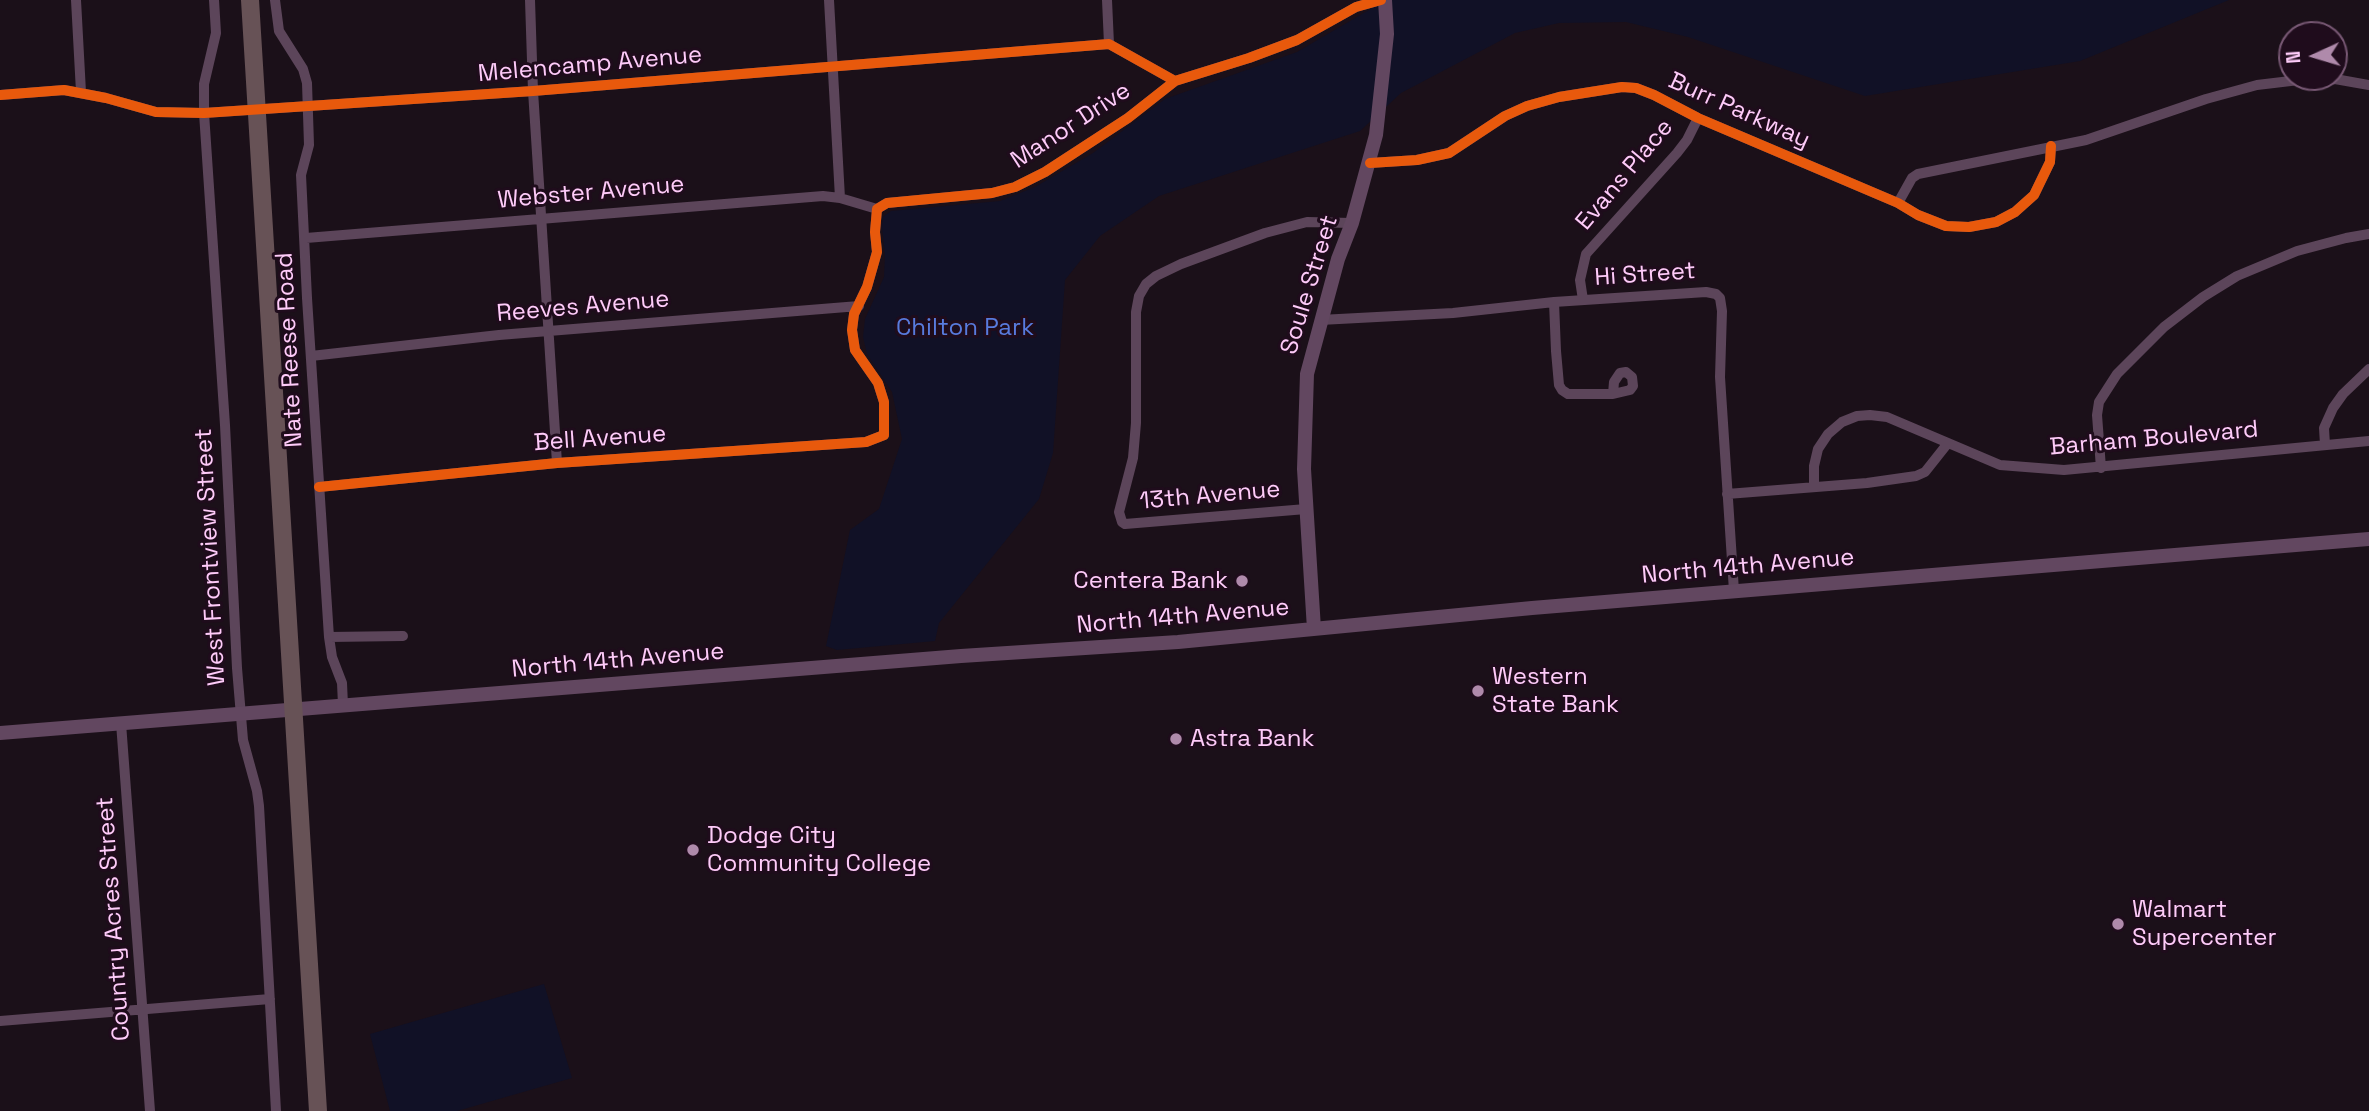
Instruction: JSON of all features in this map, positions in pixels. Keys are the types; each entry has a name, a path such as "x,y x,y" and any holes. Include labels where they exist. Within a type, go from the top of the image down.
{"highway":[{"path":"250,0 318,1111"}],"main road":[{"name":"Soule Street","path":"1314,629 1306,509 1304,436 1307,374 1320,320 1352,223 1376,135 1387,34 1383,0"},
{"name":"North 14th Avenue","path":"0,733 961,656 1178,642 2369,539"}],"street":[{"path":"76,0 81,92"},
{"name":"West Frontview Street","path":"214,0 216,33 204,84 204,113 214,238 241,714 243,740 257,791 276,1111"},
{"name":"Nate Reese Road","path":"275,0 279,31 305,76 309,145 301,175 311,356 329,637 332,657 342,683 343,705"},
{"path":"530,0 533,91 557,463"},
{"path":"829,0 840,198"},
{"path":"1107,0 1109,44 1175,81"},
{"name":"Manor Drive","path":"877,209 887,203 992,193 1015,187 1045,172 1117,125 1175,81 1297,40 1356,7 1383,0"},
{"name":"Melencamp Avenue","path":"0,95 64,90 156,112 256,111 1109,44"},
{"path":"1898,203 1912,178 1918,174 2110,133 2206,99 2257,85 2335,79 2369,85"},
{"name":"Burr Parkway","path":"1370,163 1417,160 1449,153 1505,116 1527,106 1559,97 1622,87 1636,88 1698,118 1898,203 1918,215 1946,226 1969,227 1996,222 2015,212 2034,195 2050,162 2051,146"},
{"name":"Evans Place","path":"1583,300 1580,280 1586,254 1687,141 1698,118"},
{"name":"Webster Avenue","path":"306,238 823,195 877,209"},
{"path":"859,306 877,252 877,209"},
{"name":"13th Avenue","path":"1306,509 1125,524 1120,519 1119,512 1133,458 1136,423 1136,312 1139,296 1146,284 1181,264 1265,233 1307,222 1352,223"},
{"path":"2102,468 2097,415 2099,402 2117,374 2164,327 2203,297 2237,276 2297,251 2346,237 2369,234"},
{"name":"Hi Street","path":"1320,320 1452,313 1583,300 1706,292 1716,294 1720,298 1722,311 1720,377 1734,592"},
{"path":"1555,302 1556,351 1559,385 1562,390 1568,394 1613,394"},
{"name":"Reeves Avenue","path":"311,356 549,331 859,306"},
{"name":"Bell Avenue","path":"319,487 557,463 866,442 884,435 884,402 878,383 855,350 852,330 854,314 859,306"},
{"path":"2325,445 2324,428 2333,408 2343,394 2369,369"},
{"name":"Barham Boulevard","path":"1814,487 1814,466 1818,449 1828,433 1842,422 1857,416 1886,418 2000,465 2064,470 2369,441"},
{"path":"1727,494 1916,476 1925,472 1948,443"},
{"path":"329,637 403,636"},
{"name":"Country Acres Street","path":"121,723 149,1111"},
{"path":"0,1021 270,999"}],"green space":[{"name":"Chilton Park","path":"1386,0 2229,0 2080,61 1865,96 1688,37 1626,22 1559,23 1515,33 1401,93 1360,131 1159,196 1100,236 1065,280 1053,453 1039,499 939,623 935,641 837,650 826,646 850,530 879,509 902,439 892,392 867,354 863,337 865,319 884,277 883,217 891,211 1000,201 1035,187 1093,153 1165,99 1297,52"},
{"path":"544,984 572,1078 457,1111 390,1111 370,1034"}],"cycle path":[{"path":"319,487 557,463 866,442 884,435 884,402 878,383 855,350 852,330 854,314 867,287 877,252 877,209 887,203 992,193 1015,187 1045,172 1128,118 1175,81 1297,40 1356,7 1381,0"},
{"path":"0,95 64,90 156,112 204,113 533,91 1109,44 1175,81"},
{"path":"1370,163 1417,160 1449,153 1505,116 1527,106 1559,97 1622,87 1636,88 1698,118 1898,203 1918,215 1946,226 1969,227 1996,222 2015,212 2034,195 2050,162 2051,146"}],"place":[{"name":"Centera Bank","path":"1242,581"},
{"name":"Western State Bank","path":"1478,691"},
{"name":"Astra Bank","path":"1176,739"},
{"name":"Dodge City Community College","path":"693,850"},
{"name":"Walmart Supercenter","path":"2118,924"}]}
